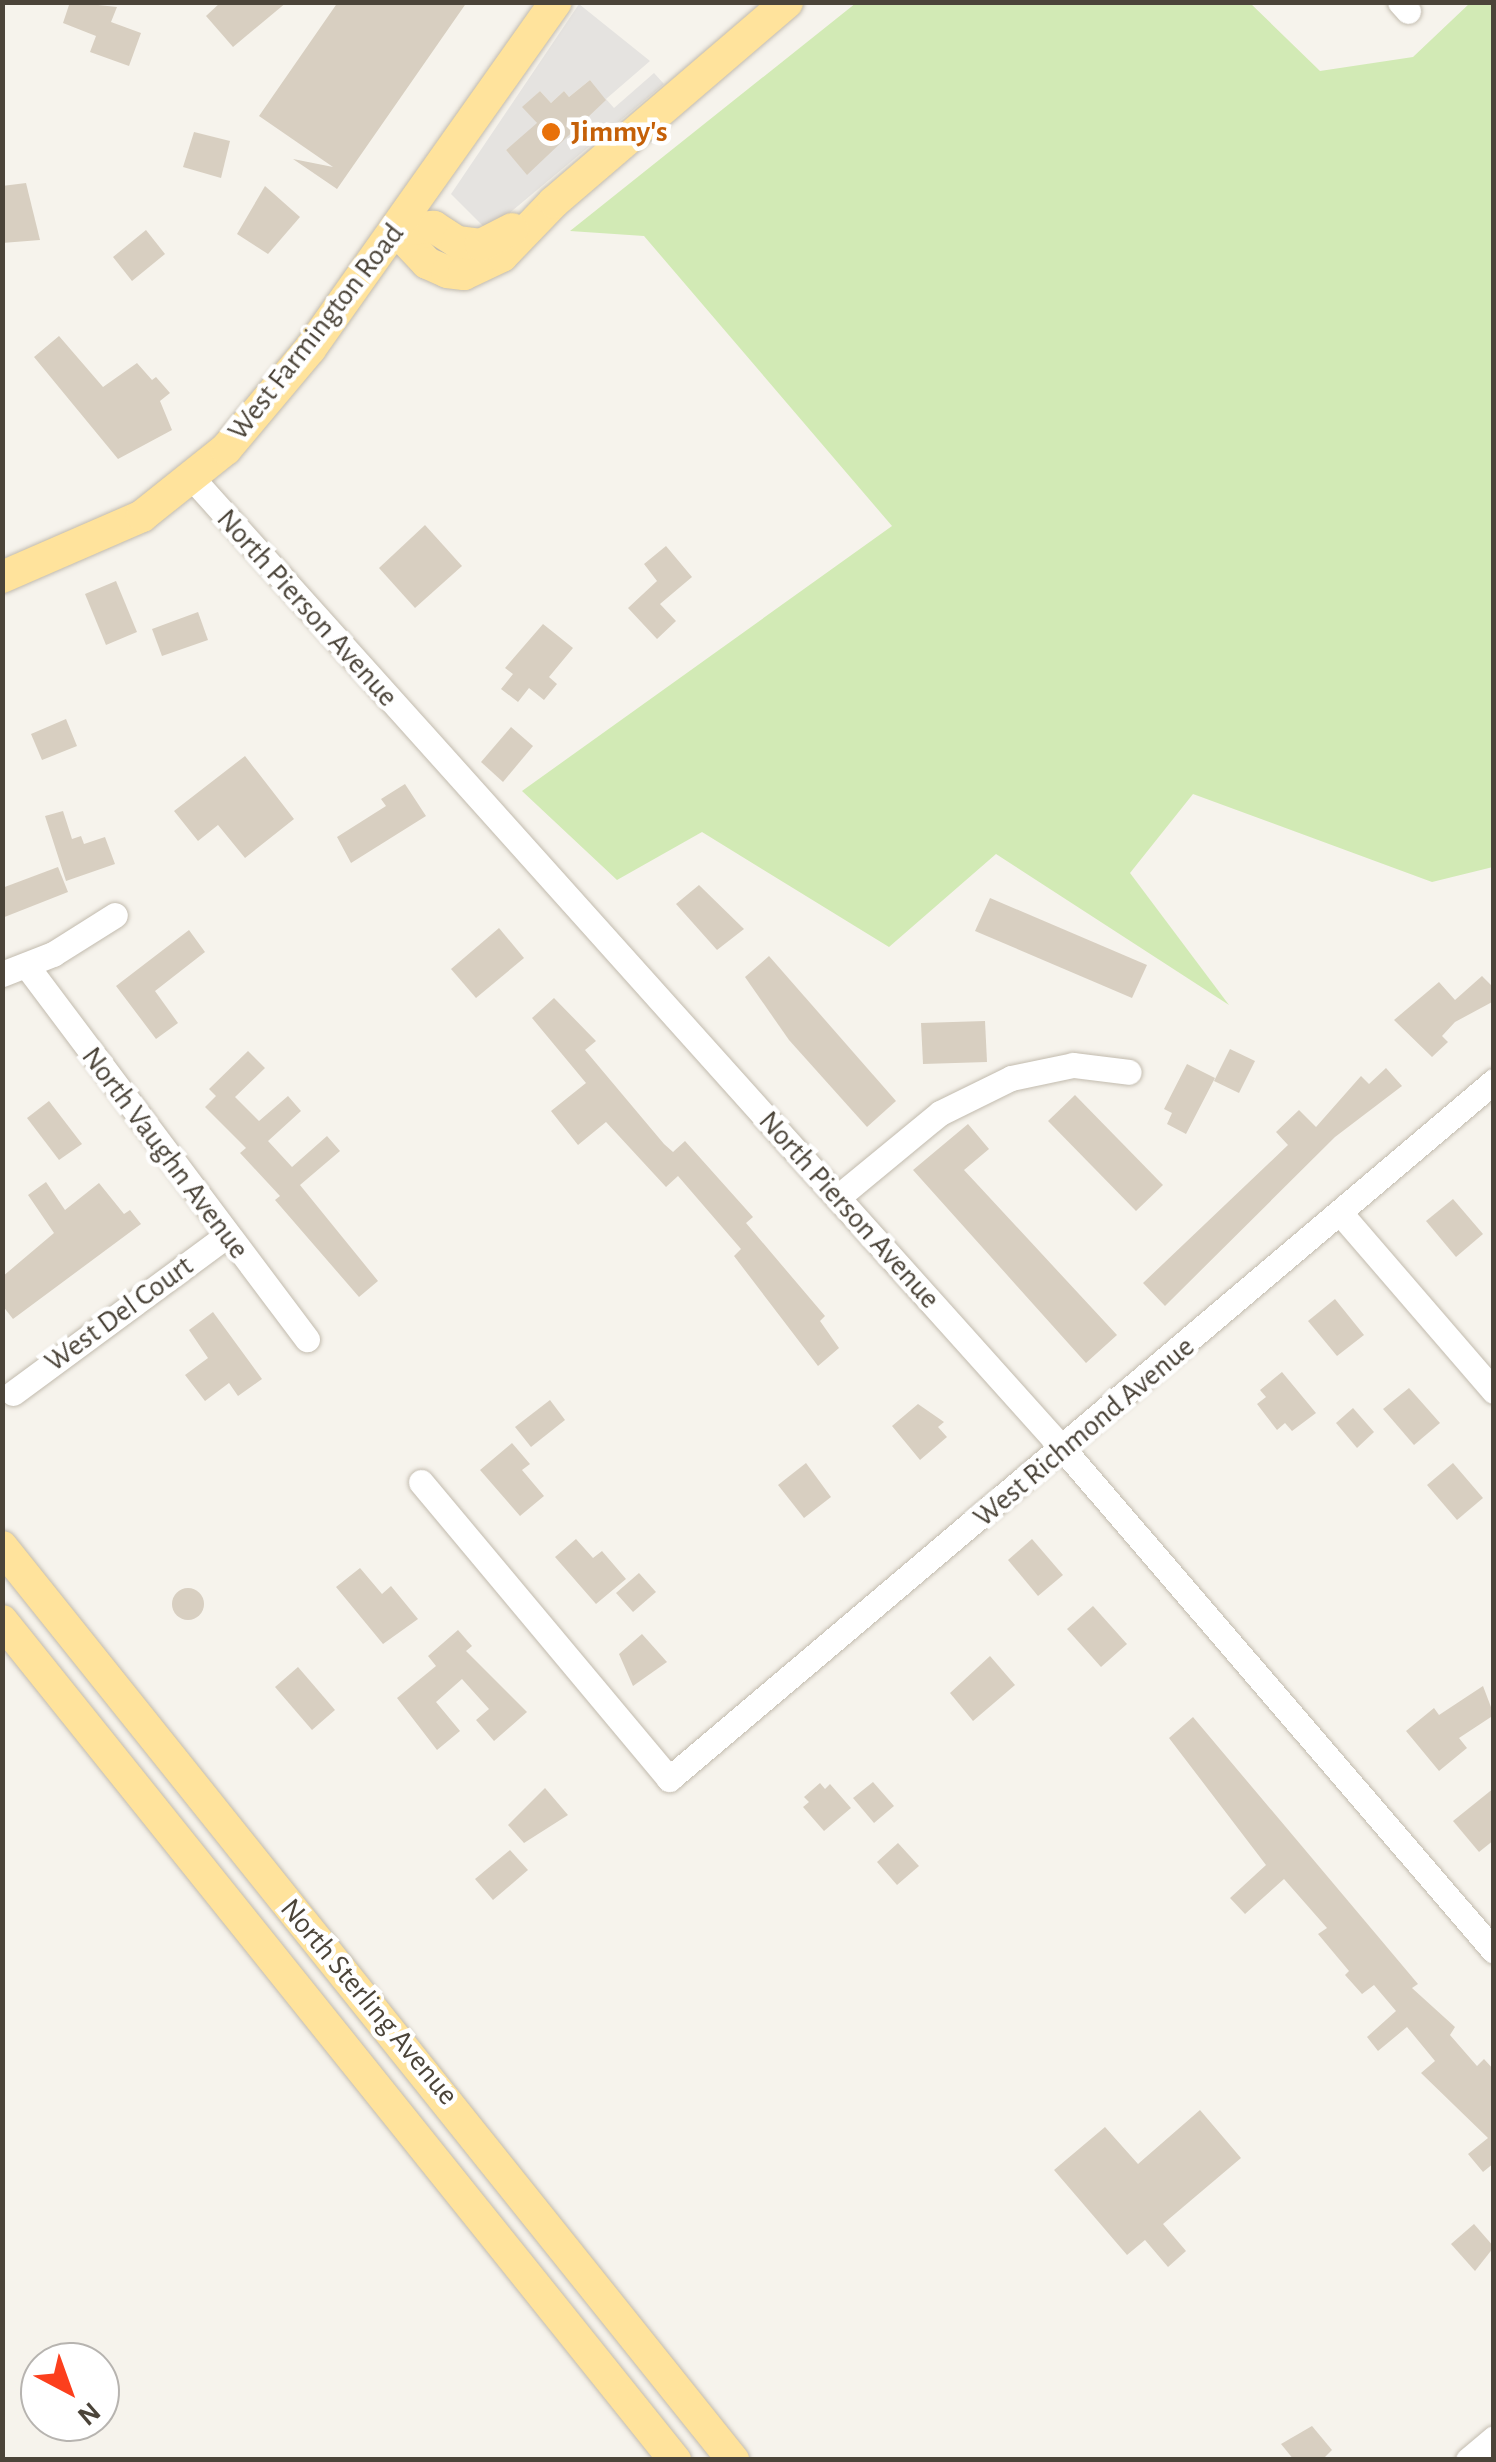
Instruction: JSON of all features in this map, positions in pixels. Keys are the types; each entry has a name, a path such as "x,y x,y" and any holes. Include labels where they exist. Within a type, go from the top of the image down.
{"main road":[{"name":"West Farmington Road","path":"2,577 142,516 193,479 258,415 396,230 556,2"},
{"path":"396,230 434,227 457,242 481,246 554,202 787,2"},
{"name":"North Sterling Avenue","path":"2,1547 733,2460"},
{"name":"North Sterling Avenue","path":"2,1621 675,2460"}],"street":[{"name":"North Pierson Avenue","path":"193,479 1064,1450 1494,1951"},
{"path":"14,970 115,915"},
{"name":"North Vaughn Avenue","path":"14,970 308,1338"},
{"path":"838,1197 940,1114 1012,1078 1072,1065 1129,1072"},
{"name":"West Richmond Avenue","path":"421,1482 669,1779 1064,1450 1494,1081"},
{"path":"1341,1214 1494,1392"},
{"name":"West Del Court","path":"13,1393 226,1236"},
{"path":"1468,2460 1494,2438"}],"green space":[{"path":"856,3 1250,3 1320,71 1413,57 1470,3 1493,3 1493,867 1432,882 1193,794 1130,873 1229,1005 996,854 889,947 702,832 617,880 522,791 892,526 644,236 570,231"}],"shaded area":[{"path":"579,4 650,61 606,99 614,108 654,73 664,84 488,231 451,194","holes":["590,80 605,100 527,174 506,150 538,124 523,107 540,91 551,103 564,91 569,97"]}],"building":[{"path":"70,2 117,7 111,22 141,33 129,66 90,52 96,36 63,23"},
{"path":"221,2 287,2 233,47 206,16"},
{"path":"338,2 467,2 337,189 293,159 333,167 259,116"},
{"name":"Jimmy's","path":"590,80 606,100 527,175 506,150 537,123 522,107 540,91 551,103 564,91 569,97"},
{"path":"194,132 230,141 221,178 183,167"},
{"path":"26,183 40,240 2,243 2,186"},
{"path":"265,186 300,217 268,254 237,234"},
{"path":"146,230 165,254 132,281 113,257"},
{"path":"59,336 103,387 137,363 152,380 156,377 170,393 160,401 172,430 118,459 34,357"},
{"path":"425,525 462,566 415,608 379,568"},
{"path":"666,546 692,577 660,604 676,621 657,639 628,608 657,581 644,564"},
{"path":"116,581 137,632 106,645 85,594"},
{"path":"198,612 208,640 162,656 152,629"},
{"path":"543,624 573,648 549,677 557,684 544,700 529,688 518,702 501,689 513,674 505,668"},
{"path":"66,719 77,746 42,760 31,734"},
{"path":"511,727 533,746 503,782 481,762"},
{"path":"245,756 294,819 245,858 218,825 198,841 174,811"},
{"path":"405,784 426,816 351,863 337,837 386,806 381,799"},
{"path":"63,811 72,839 81,836 84,844 105,837 115,864 66,881 45,816"},
{"path":"58,867 68,892 2,918 2,888"},
{"path":"699,885 744,929 717,950 676,904"},
{"path":"990,898 1147,965 1132,998 975,931"},
{"path":"499,928 524,958 476,998 451,969"},
{"path":"189,930 205,952 155,991 178,1023 156,1039 116,986"},
{"path":"769,956 896,1101 867,1127 789,1040 745,977"},
{"path":"1482,976 1494,988 1494,1001 1455,1022 1442,1036 1448,1042 1432,1057 1394,1020 1439,982 1455,1000"},
{"path":"554,998 596,1041 585,1050 664,1144 673,1152 685,1141 753,1217 746,1223 825,1316 820,1321 839,1348 818,1366 734,1256 741,1249 678,1176 666,1187 606,1122 578,1145 551,1111 586,1083 532,1018"},
{"path":"985,1021 987,1062 923,1064 921,1023"},
{"path":"1230,1049 1255,1061 1239,1093 1214,1081"},
{"path":"248,1051 265,1068 235,1097 259,1121 288,1096 301,1111 268,1141 292,1167 327,1136 340,1151 300,1185 378,1281 359,1297 275,1200 280,1196 240,1153 246,1148 205,1107 216,1096 209,1089"},
{"path":"1187,1064 1215,1078 1186,1134 1167,1124 1172,1113 1164,1109"},
{"path":"1386,1068 1402,1086 1335,1137 1165,1306 1143,1283 1288,1145 1276,1132 1299,1110 1316,1127 1361,1076 1369,1084"},
{"path":"1075,1095 1163,1185 1136,1211 1048,1121"},
{"path":"49,1101 82,1144 59,1160 27,1118"},
{"path":"968,1124 989,1149 964,1170 1117,1335 1086,1363 913,1170"},
{"path":"46,1182 65,1210 99,1183 124,1214 130,1210 141,1224 13,1319 2,1305 2,1277 54,1233 28,1195"},
{"path":"1453,1199 1483,1234 1456,1257 1426,1221"},
{"path":"1335,1299 1364,1335 1337,1356 1308,1321"},
{"path":"213,1312 262,1379 238,1396 229,1383 205,1401 185,1375 208,1358 189,1330"},
{"path":"1282,1372 1316,1413 1292,1431 1285,1423 1277,1430 1257,1404 1266,1397 1260,1390"},
{"path":"1409,1388 1440,1423 1414,1445 1383,1409"},
{"path":"550,1400 565,1420 531,1447 515,1427"},
{"path":"918,1404 944,1422 938,1427 947,1437 920,1460 892,1426"},
{"path":"1353,1408 1374,1432 1357,1448 1336,1423"},
{"path":"512,1443 530,1464 522,1470 544,1496 520,1516 480,1470"},
{"path":"806,1463 831,1497 804,1518 778,1485"},
{"path":"1453,1463 1483,1498 1457,1520 1427,1485"},
{"path":"576,1539 593,1558 602,1551 626,1579 596,1604 555,1557"},
{"path":"1032,1539 1063,1575 1038,1596 1008,1560"},
{"path":"360,1568 382,1594 391,1586 418,1619 383,1644 336,1587"},
{"path":"639,1573 656,1592 633,1612 616,1593"},
{"path":"188,1588 199,1593 204,1604 199,1615 188,1620 177,1615 172,1604 177,1593"},
{"path":"1093,1606 1127,1644 1101,1667 1067,1629"},
{"path":"458,1630 472,1646 466,1651 527,1712 494,1741 476,1720 489,1709 462,1679 436,1702 460,1731 437,1750 397,1698 436,1666 428,1656"},
{"path":"642,1634 667,1662 633,1686 619,1654"},
{"path":"990,1656 1015,1685 973,1721 950,1693"},
{"path":"298,1667 335,1710 312,1730 275,1687"},
{"path":"1483,1686 1494,1715 1459,1738 1467,1748 1439,1771 1406,1731 1434,1708 1439,1715"},
{"path":"1193,1717 1418,1984 1412,1988 1455,2027 1450,2035 1477,2066 1484,2059 1494,2070 1494,2163 1483,2172 1468,2154 1488,2138 1421,2073 1435,2061 1407,2027 1378,2051 1367,2037 1396,2011 1374,1985 1362,1994 1345,1975 1349,1971 1318,1934 1327,1928 1284,1879 1245,1914 1230,1898 1266,1865 1169,1738"},
{"path":"873,1782 894,1806 874,1823 853,1798"},
{"path":"820,1783 825,1789 830,1784 851,1808 824,1831 803,1807 809,1802 804,1797"},
{"path":"545,1788 568,1815 524,1843 508,1825"},
{"path":"1494,1788 1494,1840 1479,1852 1453,1821"},
{"path":"898,1843 919,1866 897,1885 877,1862"},
{"path":"510,1850 528,1870 493,1900 475,1879"},
{"path":"1200,2110 1241,2158 1163,2224 1186,2251 1168,2267 1145,2240 1127,2255 1054,2170 1105,2127 1138,2164"},
{"path":"1474,2224 1494,2247 1475,2271 1451,2244"},
{"path":"1312,2426 1332,2450 1322,2460 1294,2460 1281,2444"}],"place":[{"name":"Jimmy's","path":"551,132"}]}
